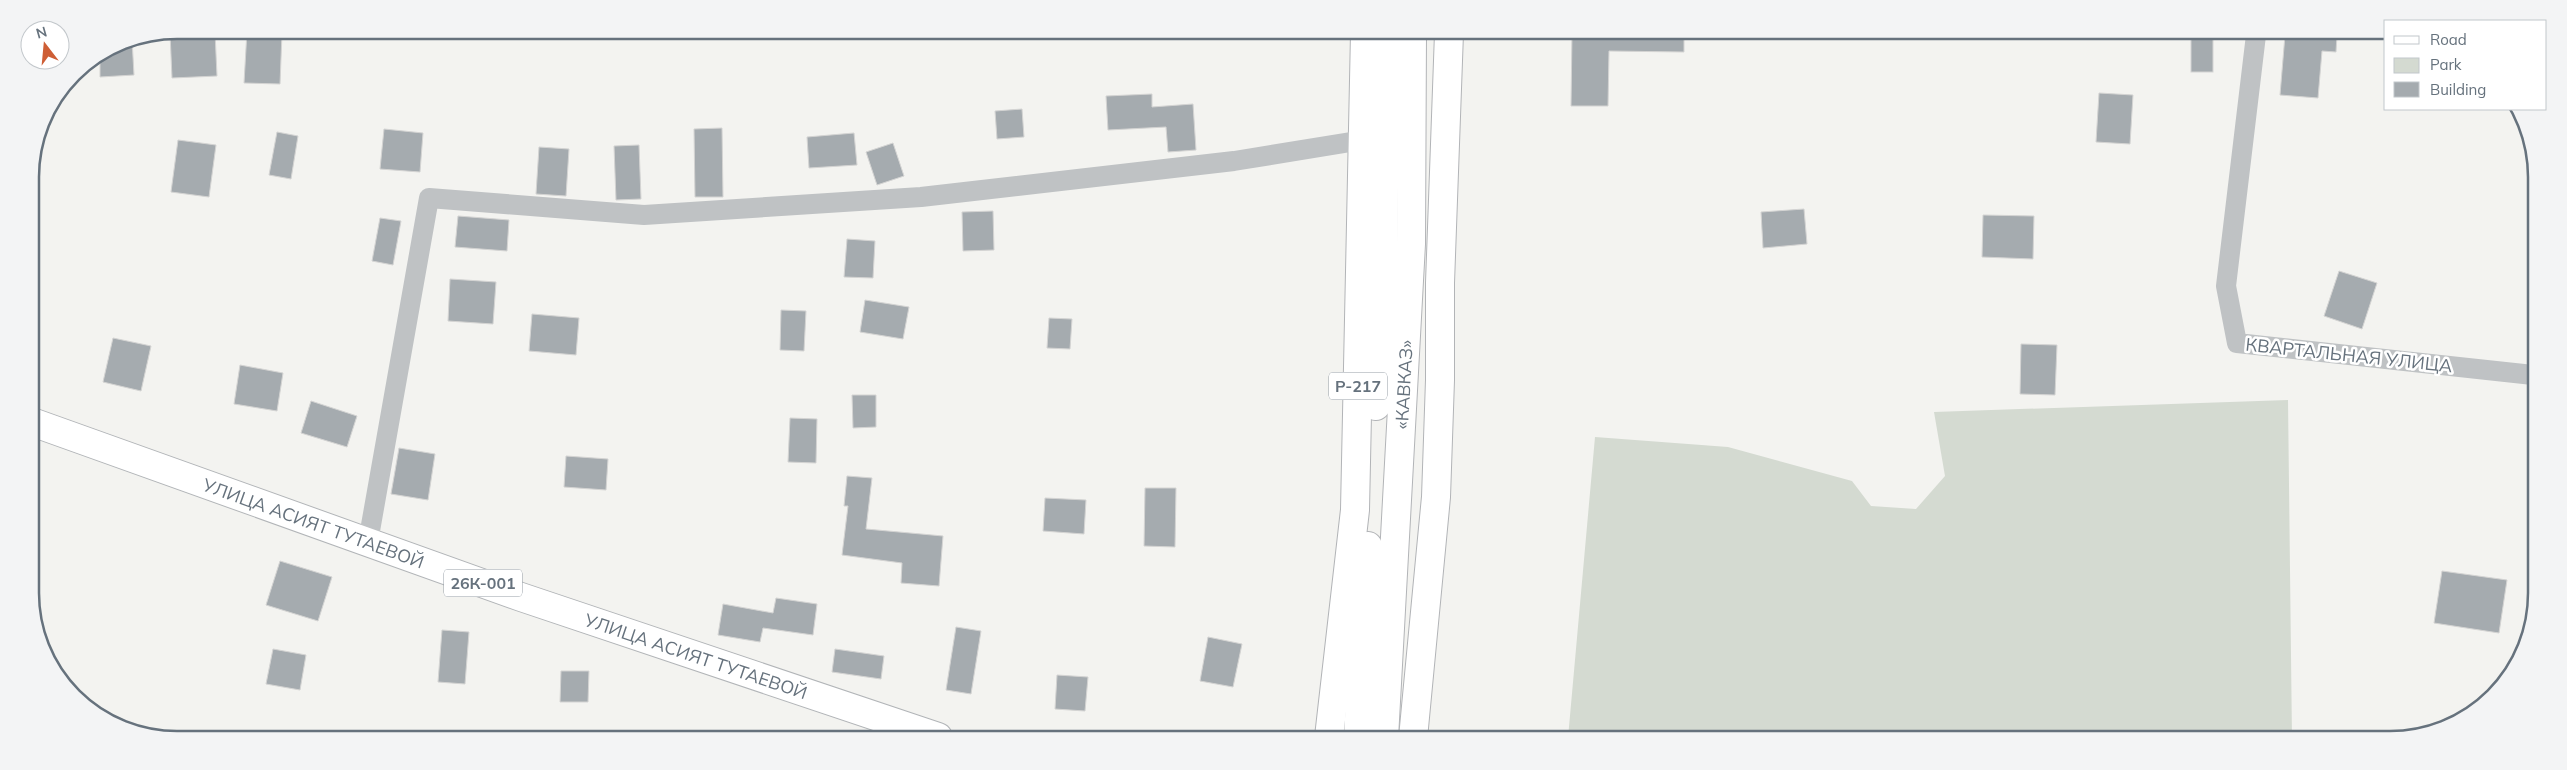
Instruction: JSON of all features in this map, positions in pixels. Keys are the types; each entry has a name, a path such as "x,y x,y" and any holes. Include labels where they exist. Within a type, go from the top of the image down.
{"main road":[{"name":"Р-217","path":"1330,731 1355,510 1365,39"},
{"name":"«КАВКАЗ»","path":"1358,731 1383,262 1386,39"},
{"name":"«КАВКАЗ»","path":"1384,731 1411,244 1412,39"},
{"path":"1414,731 1436,497 1440,380 1440,283 1449,39"},
{"name":"УЛИЦА АСИЯТ ТУТАЕВОЙ","path":"39,424 521,597 920,731"}],"street":[{"name":"КВАРТАЛЬНАЯ УЛИЦА","path":"2256,39 2226,286 2237,343 2528,374"},
{"path":"368,542 429,198 644,215 921,197 1234,161 1364,140"}],"green space":[{"path":"2288,400 2292,731 1569,731 1595,437 1728,447 1852,481 1871,506 1916,509 1945,476 1934,412"}],"building":[{"path":"170,39 215,39 217,76 172,78"},
{"path":"247,39 282,39 280,84 244,83"},
{"path":"1572,39 1684,39 1684,52 1609,51 1608,106 1571,106"},
{"path":"2191,39 2213,39 2213,72 2191,72"},
{"path":"2285,39 2337,39 2336,52 2322,51 2318,98 2280,95"},
{"path":"132,46 134,75 100,77 100,62"},
{"path":"2099,93 2133,95 2130,144 2096,142"},
{"path":"1152,94 1152,107 1193,104 1196,150 1168,152 1166,127 1108,130 1106,96"},
{"path":"1022,109 1024,137 997,139 995,111"},
{"path":"722,128 723,197 695,197 694,129"},
{"path":"384,129 423,133 420,172 380,169"},
{"path":"277,132 298,136 291,179 269,175"},
{"path":"854,133 857,165 809,168 807,137"},
{"path":"178,140 216,145 209,197 171,192"},
{"path":"893,143 904,176 877,185 866,152"},
{"path":"639,145 641,199 616,200 614,146"},
{"path":"539,147 569,149 566,196 536,194"},
{"path":"1804,209 1807,244 1763,248 1761,212"},
{"path":"993,211 994,250 963,251 962,212"},
{"path":"1983,215 2034,216 2033,259 1982,257"},
{"path":"458,216 509,220 507,251 455,247"},
{"path":"380,218 401,221 393,265 372,261"},
{"path":"847,239 875,241 873,278 844,277"},
{"path":"2339,271 2377,283 2362,329 2324,316"},
{"path":"450,279 496,282 493,324 448,321"},
{"path":"865,300 909,307 903,339 860,332"},
{"path":"781,310 806,311 804,351 780,350"},
{"path":"532,314 579,318 576,355 529,351"},
{"path":"1049,318 1072,319 1070,349 1047,348"},
{"path":"113,338 151,346 141,391 103,382"},
{"path":"2021,344 2057,345 2055,395 2020,394"},
{"path":"240,365 283,373 277,411 234,404"},
{"path":"852,395 876,395 876,427 853,428"},
{"path":"311,401 357,416 347,447 301,433"},
{"path":"790,418 817,419 816,463 788,462"},
{"path":"399,448 435,454 428,500 391,494"},
{"path":"566,456 608,459 606,490 564,487"},
{"path":"847,476 872,478 866,529 943,536 939,586 901,583 902,563 842,555 848,506 844,506"},
{"path":"1145,488 1176,488 1175,547 1144,546"},
{"path":"1045,498 1086,500 1084,534 1043,531"},
{"path":"280,561 332,577 318,621 266,605"},
{"path":"2442,571 2507,580 2499,633 2434,623"},
{"path":"776,598 817,604 813,635 763,628 760,642 718,635 723,604 773,613"},
{"path":"956,627 981,631 971,694 946,690"},
{"path":"442,630 469,632 465,684 438,682"},
{"path":"1208,637 1242,644 1233,687 1200,681"},
{"path":"273,649 306,655 300,690 266,684"},
{"path":"835,649 884,656 881,679 832,672"},
{"path":"561,671 589,671 588,702 560,702"},
{"path":"1057,675 1088,677 1085,711 1055,709"}]}
